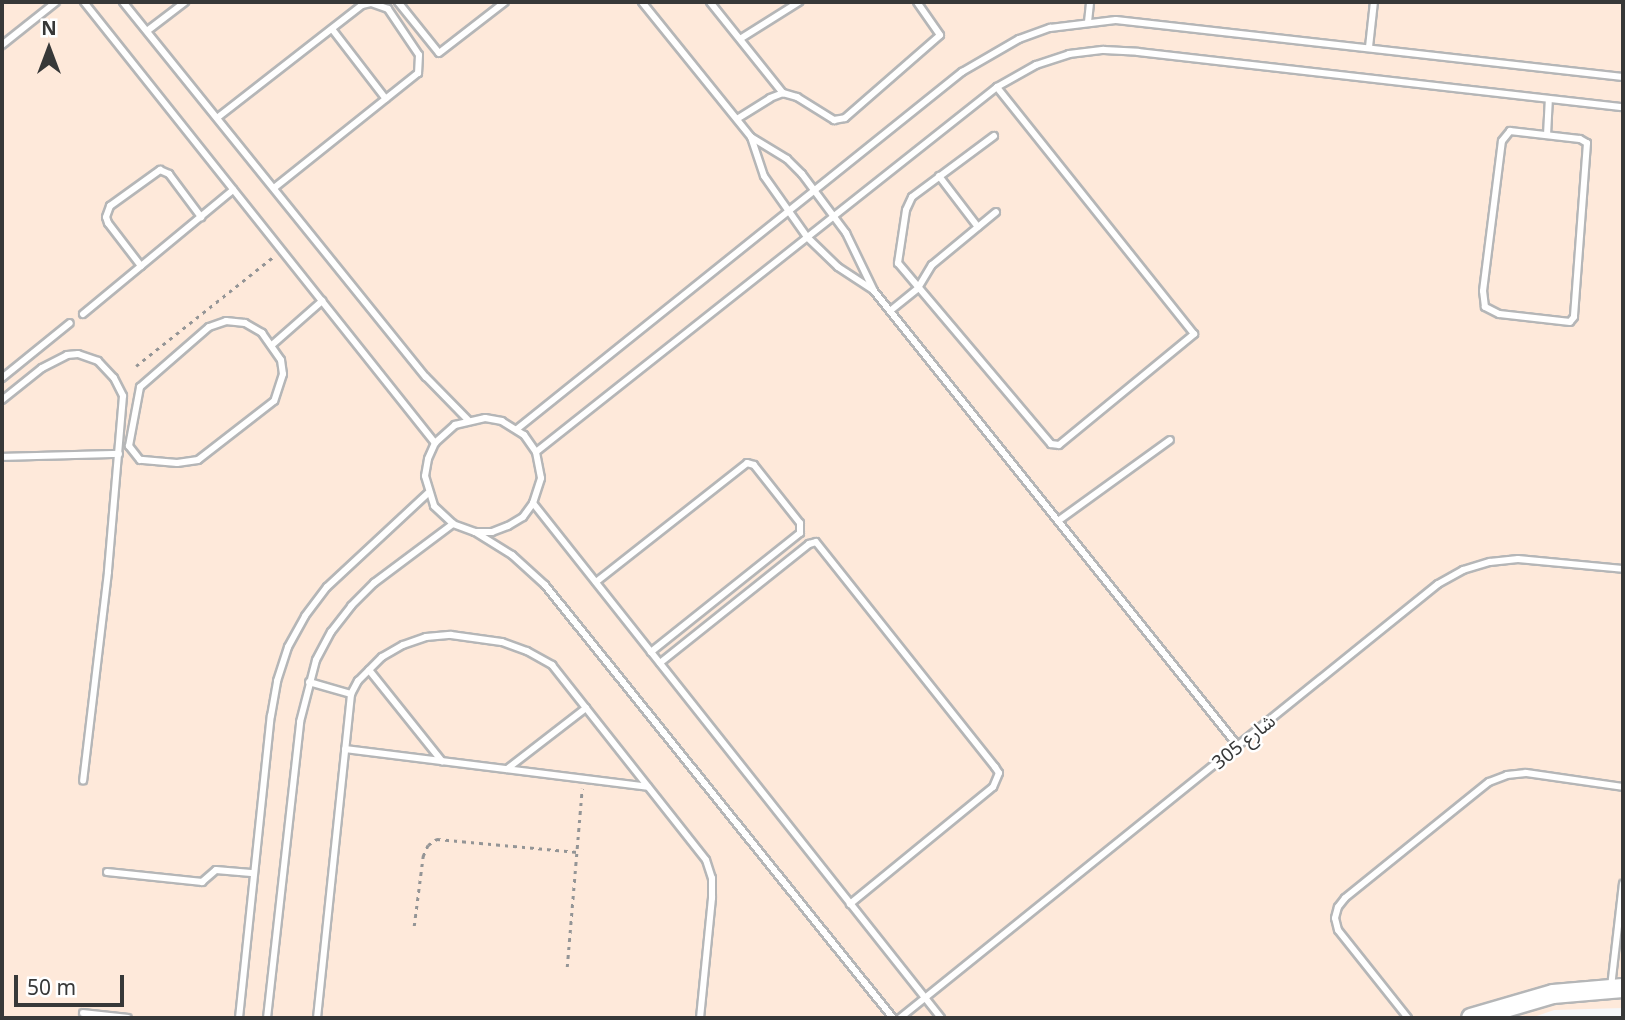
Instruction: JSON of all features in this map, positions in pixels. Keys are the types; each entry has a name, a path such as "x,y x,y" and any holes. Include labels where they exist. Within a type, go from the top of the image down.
{"street":[{"path":"1471,1018 1553,994 1617,988"}],"lane":[{"path":"2,45 57,2"},
{"path":"84,2 435,443"},
{"path":"123,2 426,377 468,420"},
{"path":"147,31 185,2"},
{"path":"398,2 439,53 505,2"},
{"path":"642,2 751,137 764,176 807,237 838,267 874,291"},
{"path":"710,2 783,93"},
{"path":"740,39 799,2"},
{"path":"737,119 770,97 783,93 797,97 834,120 845,118 940,35 917,2"},
{"path":"1088,22 1090,2"},
{"path":"1368,47 1374,2"},
{"path":"217,118 362,5 380,5 388,9 419,55 421,64 418,73 274,188"},
{"path":"517,429 787,211 989,54 1050,28 1088,22 1127,21 1623,77"},
{"path":"332,29 386,99"},
{"path":"536,452 997,87 1036,65 1069,54 1104,50 1623,107"},
{"path":"994,136 939,176 909,202 898,250 901,270 1051,444 1065,442 1194,336 1192,329 997,87"},
{"path":"1547,135 1549,99"},
{"path":"1510,131 1547,135 1584,140 1588,148 1574,317 1570,322 1491,313 1483,299 1504,134 1510,131"},
{"path":"751,137 787,159 834,215 857,251 874,291 1238,746"},
{"path":"141,266 108,223 106,217 110,206 160,170 169,174 201,217"},
{"path":"939,176 978,227"},
{"path":"83,314 233,190"},
{"path":"890,311 918,288 932,265 996,212"},
{"path":"272,345 322,301"},
{"path":"226,321 246,323 272,345 281,359 283,374 274,401 207,456 177,463 140,460 133,454 129,446 135,397 140,387 209,327 226,321"},
{"path":"2,378 71,323"},
{"path":"2,400 42,368 67,355 88,356 114,378 123,396 83,781"},
{"path":"475,532 492,532 523,517 533,503 541,478 536,452 517,429 502,421 468,420 455,425 435,443 428,459 425,477 428,494 443,516 453,524 475,532 512,555 545,584 893,1018"},
{"path":"1058,521 1170,440"},
{"path":"2,457 119,454"},
{"path":"596,582 747,463 754,465 800,523 800,533 651,652"},
{"path":"239,1018 271,716 277,681 288,647 305,615 327,587 428,494"},
{"path":"533,503 941,1018"},
{"path":"267,1018 300,722 309,682 331,632 351,606 374,583 453,524"},
{"path":"660,663 809,544 816,542 995,767 998,781 993,787 850,904"},
{"name":"شارع 305","path":"900,1018 926,1000 1438,584 1463,570 1490,562 1518,559 1623,569"},
{"path":"317,1018 351,694 369,670 403,645 426,637 477,636 527,650 552,665 706,860 712,878 700,1018"},
{"path":"369,670 442,762"},
{"path":"309,682 351,694"},
{"path":"507,769 586,708"},
{"path":"345,750 648,787"},
{"path":"1408,1018 1338,930 1335,918 1338,907 1345,898 1489,782 1507,775 1526,773 1623,788"},
{"path":"107,872 202,882 216,870 254,873"},
{"path":"1617,988 1623,884"},
{"path":"83,1013 128,1018"}],"path":[{"path":"136,366 281,250"},
{"path":"567,967 583,779"},
{"path":"414,926 423,856 428,845 437,839 577,852"}],"shaded area":[{"path":"2,2 1623,2 1623,1008 1554,1010 1531,1018 2,1018"}]}
